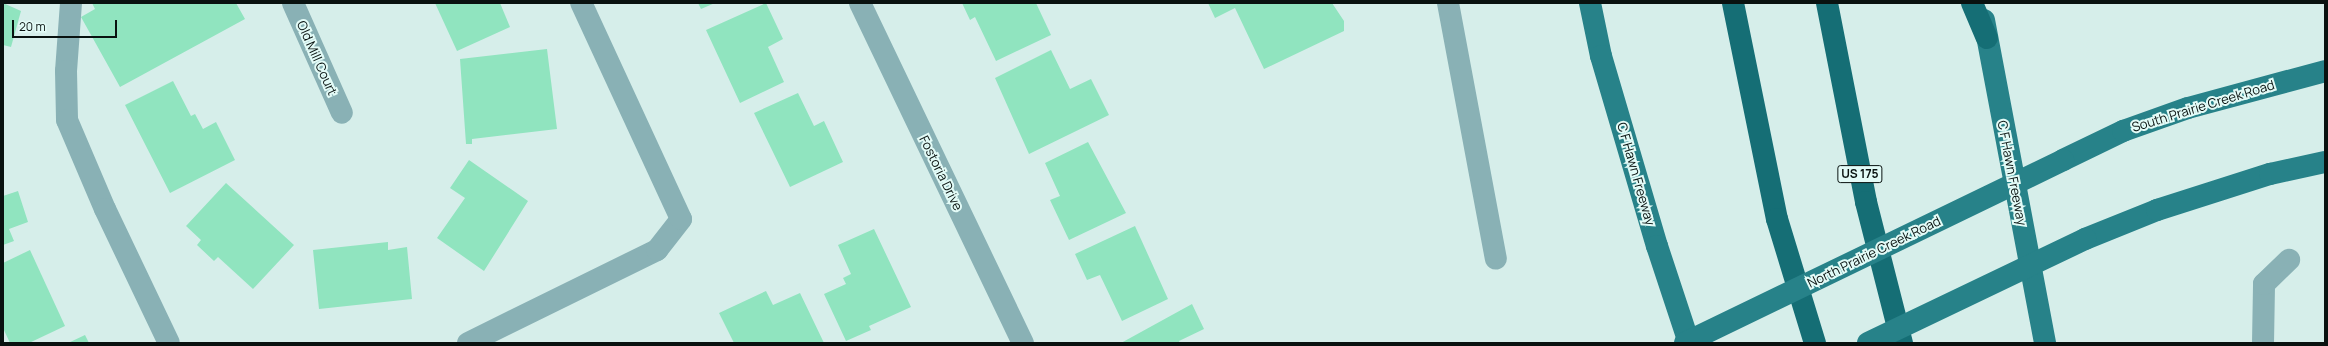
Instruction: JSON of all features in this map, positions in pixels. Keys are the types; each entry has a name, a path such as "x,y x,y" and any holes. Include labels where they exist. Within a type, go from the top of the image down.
{"highway":[{"path":"1732,3 1778,219 1815,343"},
{"name":"US 175","path":"1827,3 1866,202 1902,343"},
{"path":"1972,3 1987,38"}],"main road":[{"name":"C F Hawn Freeway","path":"1590,3 1601,56 1657,246 1689,343"},
{"name":"C F Hawn Freeway","path":"1981,3 2045,343"},
{"name":"South Prairie Creek Road","path":"2063,160 2123,131 2188,108 2325,72"},
{"name":"North Prairie Creek Road","path":"1685,343 2063,160"},
{"path":"1868,343 2085,239 2157,210 2270,174 2325,162"}],"street":[{"path":"71,3 66,71 67,120 105,210 169,343"},
{"name":"Old Mill Court","path":"293,3 342,113"},
{"path":"468,343 657,250 681,219 581,3"},
{"name":"Fostoria Drive","path":"860,3 1021,342"},
{"path":"1448,3 1496,259"},
{"path":"2263,343 2264,284 2289,260"}],"building":[{"path":"3,3 21,11 11,47 3,45"},
{"path":"92,3 236,3 245,19 120,87 81,17 95,9"},
{"path":"435,3 500,3 510,27 457,51"},
{"path":"698,3 715,3 701,9"},
{"path":"766,3 783,39 768,47 784,82 740,103 706,30"},
{"path":"962,3 1036,3 1051,35 996,61 975,17 970,20"},
{"path":"1208,3 1332,3 1344,21 1344,31 1264,69 1235,8 1215,18"},
{"path":"547,49 557,129 472,139 472,144 466,144 460,59"},
{"path":"1051,50 1070,89 1091,79 1109,115 1029,154 995,78"},
{"path":"173,81 191,116 195,114 203,129 216,122 235,160 170,193 125,105"},
{"path":"798,93 814,126 824,121 843,162 790,187 754,113"},
{"path":"1088,142 1126,213 1069,240 1050,200 1060,196 1045,163"},
{"path":"469,160 528,201 484,271 437,238 465,198 450,188"},
{"path":"226,183 294,245 253,289 218,257 214,261 197,245 201,240 186,226"},
{"path":"18,191 28,222 9,229 14,241 3,245 3,196"},
{"path":"1135,226 1168,299 1122,321 1100,275 1087,280 1075,254"},
{"path":"874,229 911,307 869,326 871,330 846,341 824,294 846,284 843,278 851,274 838,245"},
{"path":"388,242 388,250 407,247 412,299 319,309 313,250"},
{"path":"30,250 65,326 29,343 10,343 3,328 3,263"},
{"path":"766,291 773,305 800,293 824,343 734,343 719,313"},
{"path":"1192,304 1204,329 1179,341 1180,343 1121,343"},
{"path":"85,335 89,343 68,343"}]}
